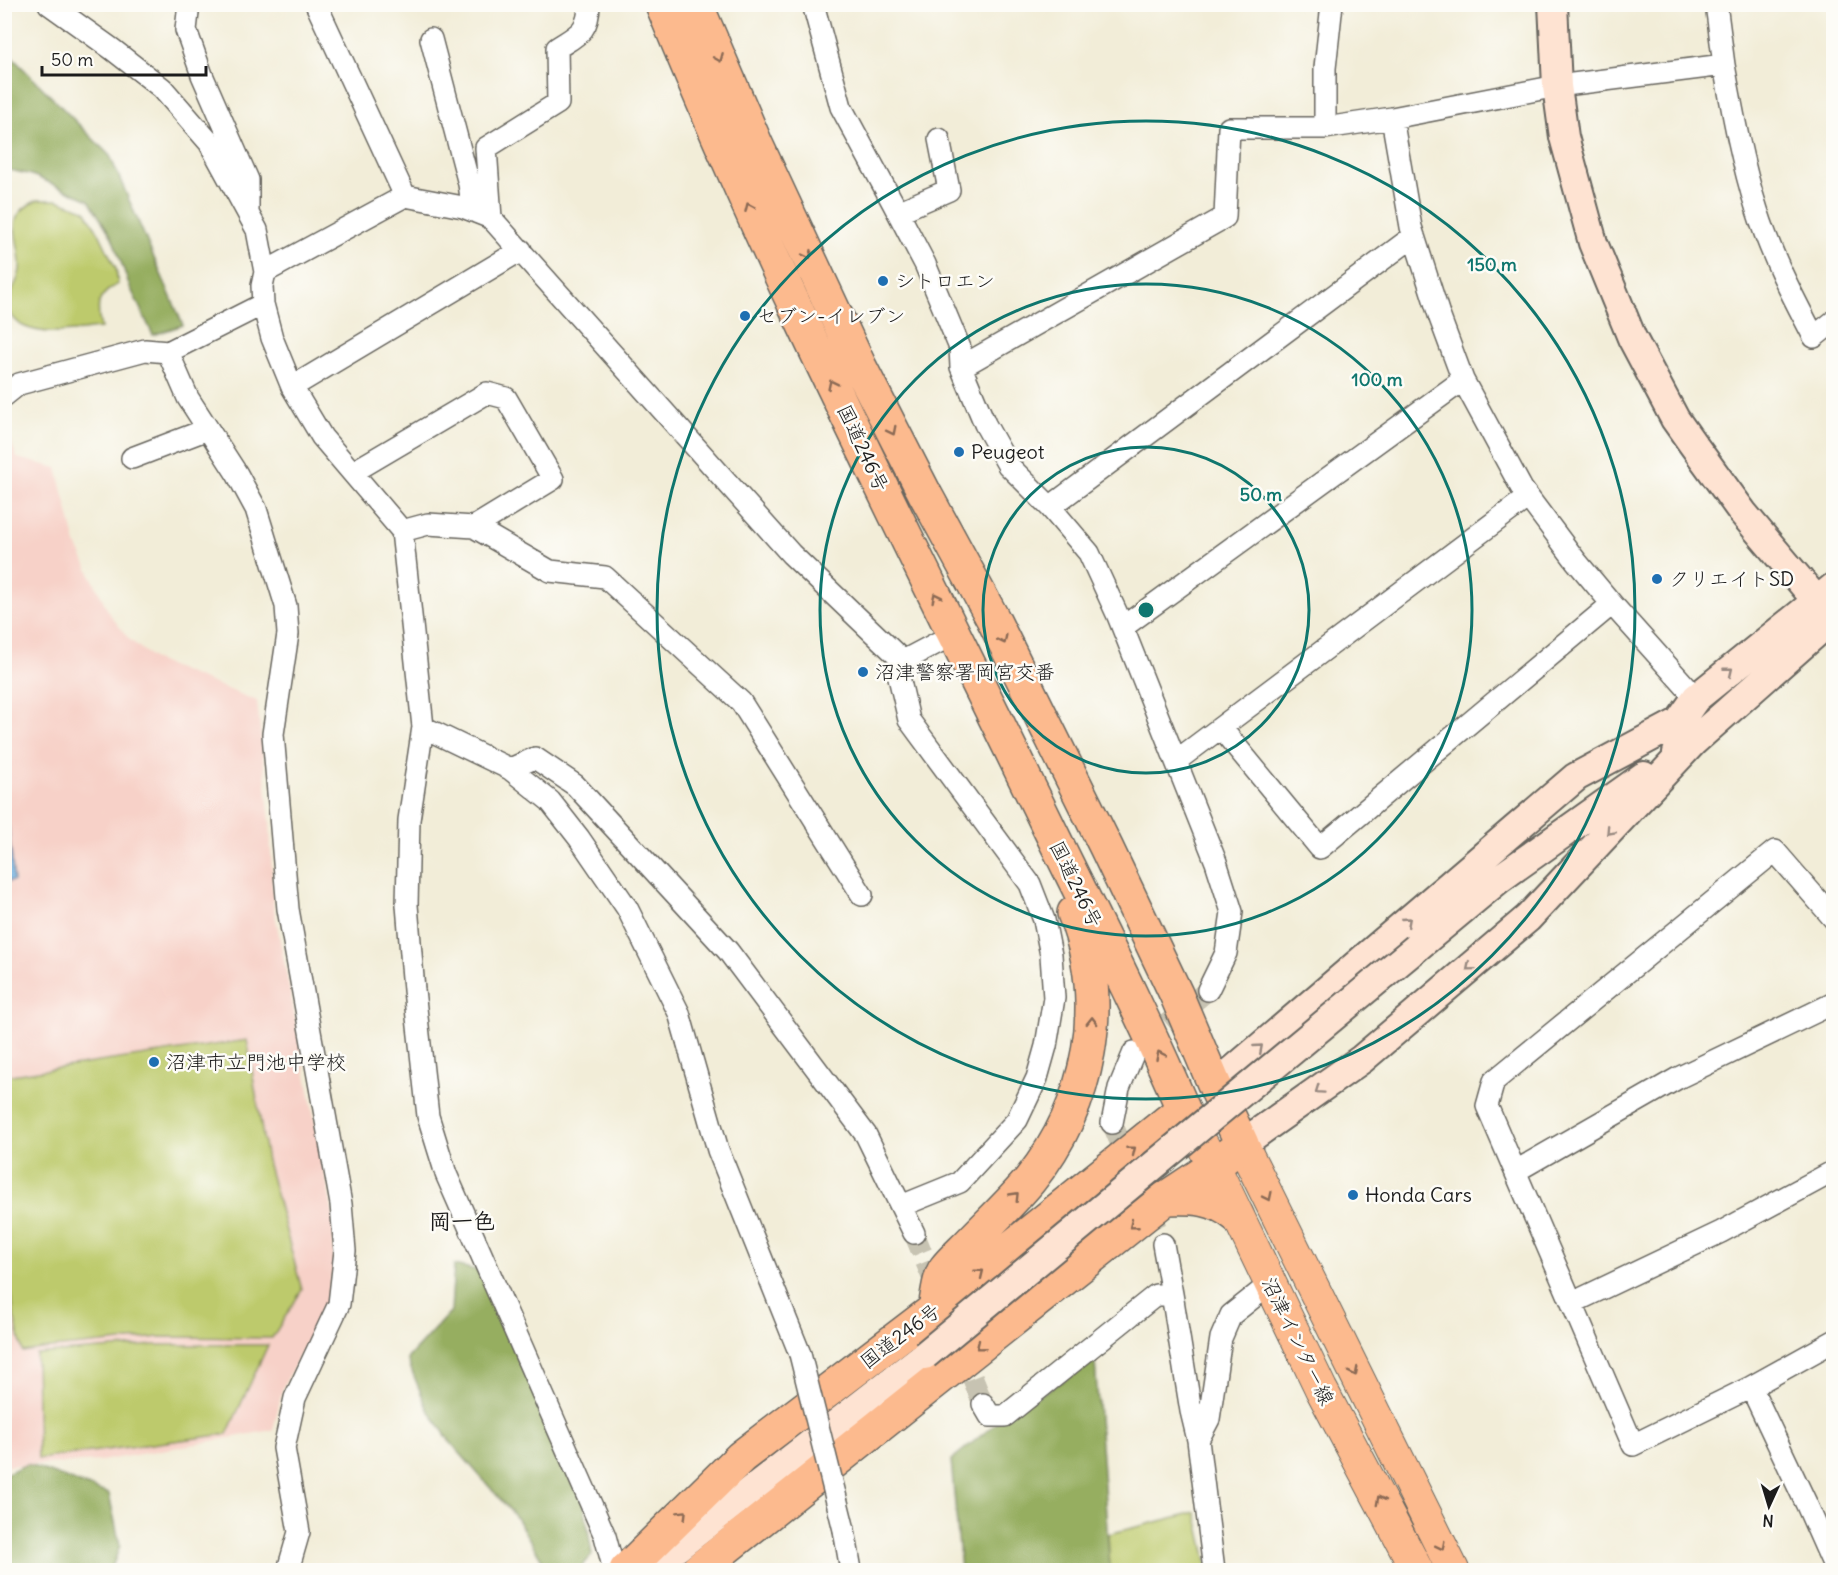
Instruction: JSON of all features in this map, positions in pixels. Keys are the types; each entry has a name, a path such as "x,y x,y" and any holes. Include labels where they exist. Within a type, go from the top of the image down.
{"highway":[{"name":"国道246号","path":"626,1570 741,1457 935,1309 1183,1109 1133,999 779,273 714,129 662,4"},
{"name":"国道246号","path":"696,4 756,144 860,367 993,619 1176,994 1242,1144"},
{"path":"935,1309 943,1271 1029,1180 1049,1151 1070,1111 1083,1079 1091,1034 1092,985 1078,924 992,709"},
{"path":"698,1570 1166,1198 1242,1144"},
{"path":"1166,1198 1206,1199 1223,1205 1237,1216"}],"main road":[{"name":"沼津インター線","path":"1183,1109 1214,1166 1321,1389 1417,1570"},
{"name":"沼津インター線","path":"1242,1144 1453,1570"}],"street":[{"path":"50,4 112,48 162,88 209,142 257,230 265,272 262,286 263,304 272,338 291,387 322,437 402,531 423,727 409,820 407,905 428,1116 446,1174 605,1536 614,1570"},
{"path":"189,4 186,30 202,75 248,180 248,212"},
{"path":"316,4 405,196"},
{"path":"482,214 486,148 558,103 557,48 583,31 590,14 590,4"},
{"path":"813,4 841,107 925,264 960,348 961,367 985,424 1008,465 1050,507 1089,553 1123,627 1216,861 1232,912 1226,952 1208,990"},
{"path":"1325,128 1325,68 1332,4"},
{"path":"1553,4 1557,86 1564,137 1593,243 1632,338 1675,419 1743,513 1830,608"},
{"path":"1716,4 1724,65 1754,201 1781,273 1814,337 1833,321"},
{"path":"431,39 469,184 482,214"},
{"path":"961,367 1225,217 1228,128 1325,128 1392,118 1557,86 1724,65"},
{"path":"1392,118 1411,227 1440,318 1463,380 1522,489 1576,561 1696,698"},
{"path":"898,212 949,190 939,139"},
{"path":"265,272 405,196 463,207 482,214 521,250 791,554 903,661"},
{"path":"1050,507 1414,236"},
{"path":"291,387 521,250"},
{"path":"4,396 19,384 30,381 145,351 168,352 263,304"},
{"path":"168,352 188,398 237,474 256,509 286,606 288,634 273,734 288,909 341,1204 345,1251 339,1304 295,1398 284,1448 299,1532 288,1570"},
{"path":"1123,627 1463,380"},
{"path":"353,472 487,393 506,398 553,479 474,527"},
{"path":"132,458 208,429"},
{"path":"1176,762 1528,497"},
{"path":"402,531 428,524 474,527 550,571 605,577 741,702 862,895"},
{"path":"1221,728 1320,849 1612,604"},
{"path":"1242,1144 1362,1059 1532,926 1686,732 1696,698 1830,608"},
{"path":"648,1570 925,1355 1499,879 1578,801 1686,732 1830,608"},
{"path":"901,1206 960,1182 1017,1120 1037,1078 1046,1046 1054,998 1051,955 1044,920 1030,884 909,720 899,677 903,661 954,634"},
{"path":"423,727 510,769 550,801 579,838 627,908 679,1013 718,1150 800,1354 844,1530 851,1570"},
{"path":"1183,1109 1215,1086 1576,777 1686,732"},
{"path":"510,769 535,758 575,785 728,951 866,1135 914,1233"},
{"path":"1833,919 1775,851 1494,1081 1488,1106 1633,1445 1751,1387 1833,1341"},
{"path":"1516,1171 1678,1078 1833,1003"},
{"path":"1112,1123 1119,1088 1134,1052"},
{"path":"1572,1303 1721,1232 1833,1171"},
{"path":"1163,1244 1198,1440 1214,1570"},
{"path":"1198,1440 1209,1419 1221,1338 1231,1315 1270,1284"},
{"path":"983,1404 990,1416 1005,1416 1156,1295 1172,1294"},
{"path":"1751,1387 1831,1554"},
{"path":"685,1570 870,1396"}],"shaded area":[{"name":"沼津市立門池中学校","path":"4,425 17,458 57,468 76,544 109,613 129,639 155,660 257,701 270,823 273,904 334,1220 334,1266 325,1310 283,1387 273,1430 101,1461 5,1466"}],"green space":[{"path":"4,49 110,156 183,325 153,335 130,287 112,237 89,200 32,175 5,169"},
{"path":"38,200 57,200 85,210 99,233 116,269 118,284 105,293 99,302 98,313 101,328 61,332 41,331 21,325 9,313 10,299 20,268 16,221 19,213 26,206"},
{"path":"247,1040 267,1161 302,1290 272,1338 160,1337 23,1352 14,1317 5,1234 5,1076"},
{"path":"454,1265 489,1273 584,1503 592,1555 579,1570 552,1570 546,1566 515,1516 451,1443 427,1408 407,1359 451,1311"},
{"path":"154,1345 268,1345 227,1434 38,1459 36,1354"},
{"path":"1095,1361 1110,1570 961,1570 951,1460 1005,1416"},
{"path":"27,1464 109,1494 120,1546 111,1570 5,1570 5,1474"},
{"path":"1196,1512 1209,1570 1110,1570 1108,1534"}],"water":[{"path":"5,803 14,881 5,882"}],"tunnel":[{"path":"1143,1044 1208,990"},
{"path":"1112,1123 1163,1244"},
{"path":"914,1233 938,1292"},
{"path":"961,1349 983,1404"}],"place":[{"name":"シトロエン","path":"883,281"},
{"name":"セブン-イレブン","path":"745,316"},
{"name":"Peugeot","path":"959,452"},
{"name":"クリエイトSD","path":"1657,579"},
{"name":"沼津警察署岡宮交番","path":"863,672"},
{"name":"沼津市立門池中学校","path":"154,1062"},
{"name":"Honda Cars","path":"1353,1195"}],"district":[{"name":"岡一色","path":"462,1221"}]}
